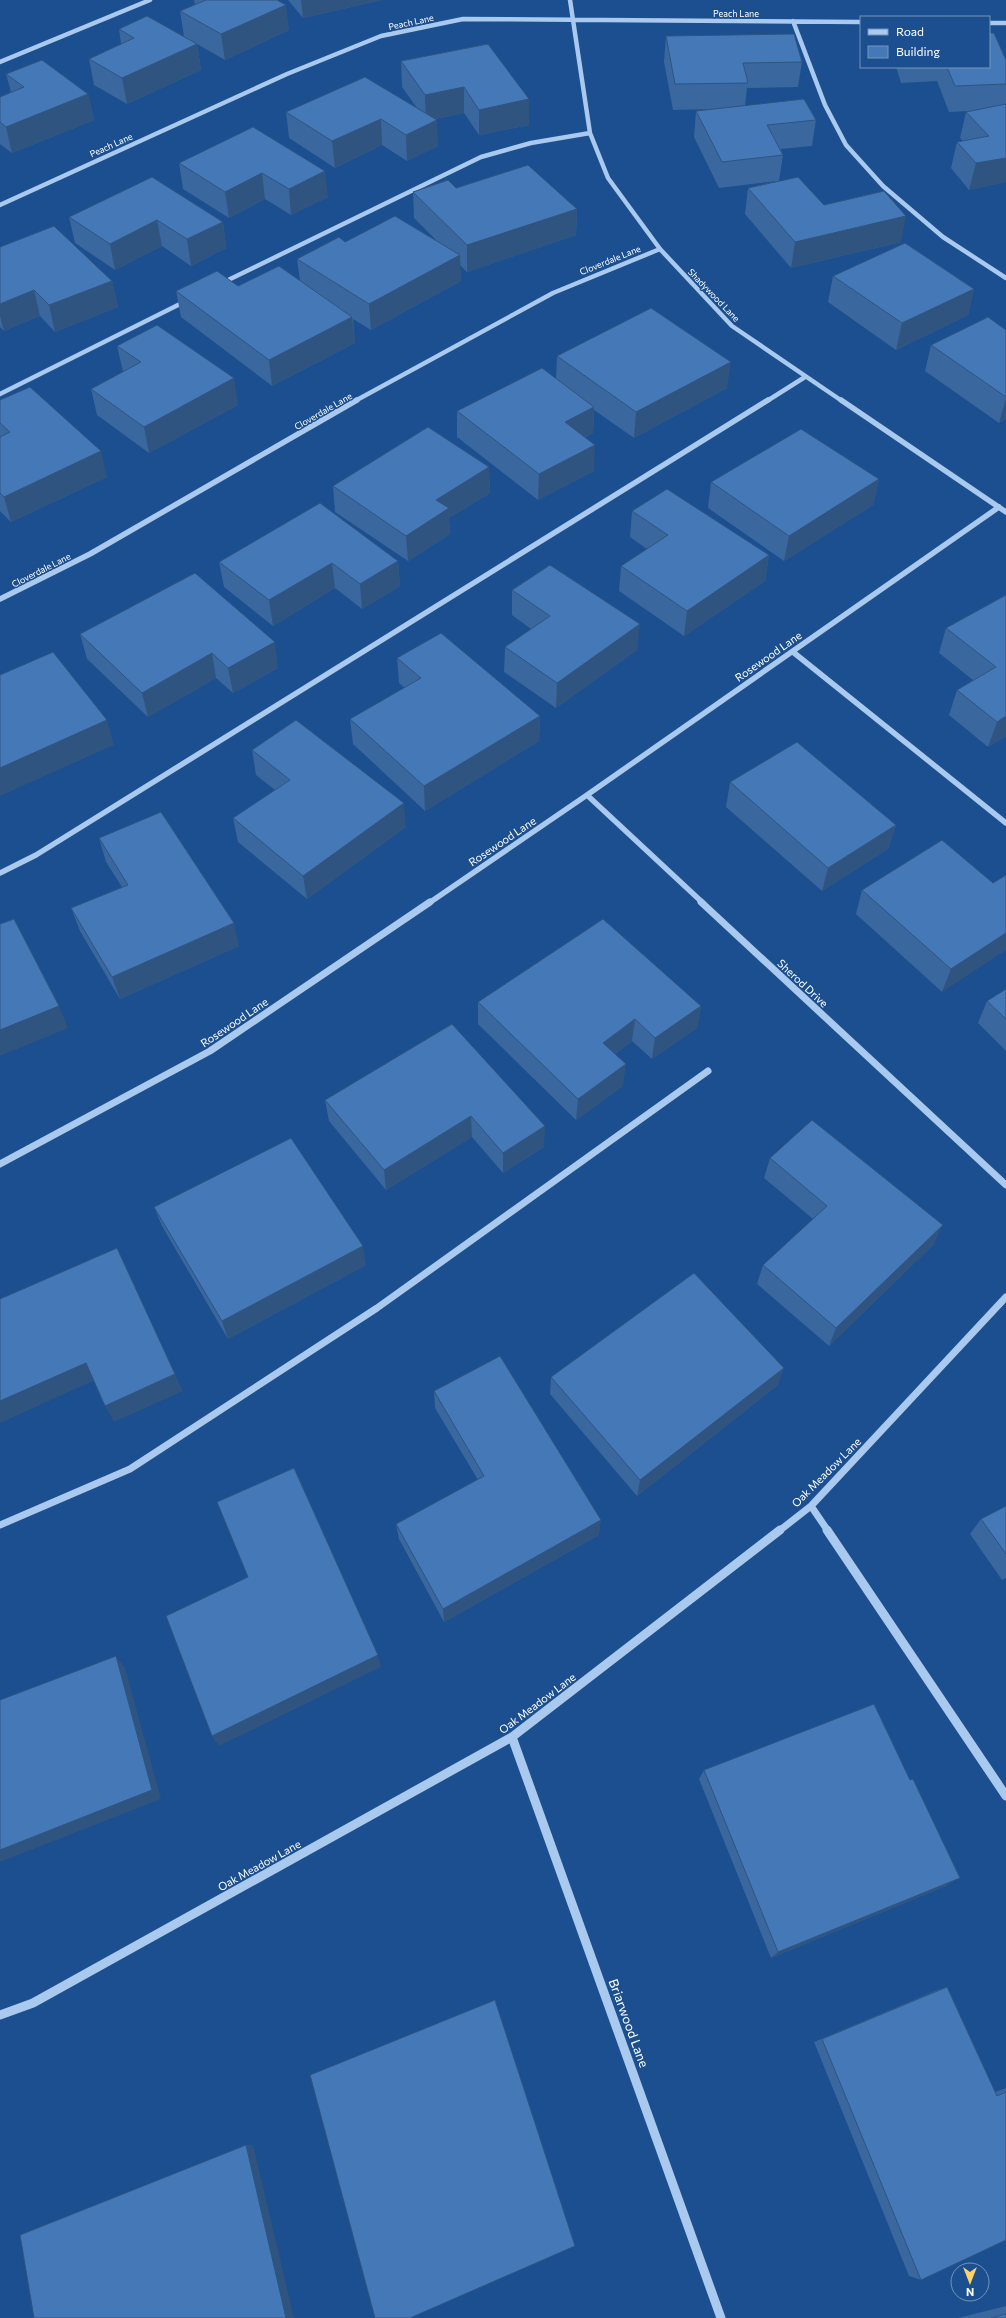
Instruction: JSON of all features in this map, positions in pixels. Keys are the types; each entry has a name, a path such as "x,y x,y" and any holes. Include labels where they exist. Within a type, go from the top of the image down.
{"street":[{"path":"0,62 150,0"},
{"name":"Shadywood Lane","path":"570,0 590,133 608,178 660,249 732,326 1006,512"},
{"name":"Peach Lane","path":"0,204 287,74 380,36 463,19 860,22"},
{"path":"793,21 825,105 846,144 883,186 943,237 1006,278"},
{"path":"990,23 1006,23"},
{"path":"215,286 408,191 481,157 531,143 590,133"},
{"name":"Cloverdale Lane","path":"0,599 90,554 369,393 553,293 660,249"},
{"path":"0,394 194,297"},
{"path":"0,873 36,855 806,376"},
{"name":"Rosewood Lane","path":"0,1164 210,1051 587,795 999,507"},
{"path":"793,652 1006,823"},
{"name":"Sherod Drive","path":"587,795 1006,1185"},
{"path":"0,1525 130,1469 377,1308 708,1072"},
{"name":"Oak Meadow Lane","path":"0,2015 33,2003 512,1737 811,1506 1006,1297"},
{"path":"811,1506 1006,1796"},
{"name":"Briarwood Lane","path":"512,1737 720,2318"}],"building":[{"path":"206,0 277,0 286,5 221,34 180,11"},
{"path":"147,16 197,44 122,78 89,59 134,38 119,29"},
{"path":"990,33 994,33 1006,60 1006,84 955,86 947,68 990,68"},
{"path":"794,34 802,62 743,63 748,83 675,84 666,36"},
{"path":"488,44 529,99 479,110 464,87 425,95 401,61"},
{"path":"42,60 88,94 6,127 0,122 0,97 24,87 6,74"},
{"path":"365,77 437,120 406,135 381,119 332,141 286,112"},
{"path":"804,99 816,120 767,125 783,155 722,162 696,111"},
{"path":"1006,104 1006,158 976,163 957,142 989,136 966,112"},
{"path":"253,127 325,171 289,189 262,173 225,192 179,163"},
{"path":"528,165 577,209 467,245 413,192 448,180 456,188"},
{"path":"152,177 223,222 187,239 157,220 110,244 69,217"},
{"path":"798,177 824,205 884,191 906,216 795,242 748,188"},
{"path":"395,216 460,255 369,304 297,259 339,237 345,242"},
{"path":"54,226 112,281 49,305 34,290 0,304 0,247"},
{"path":"905,243 974,289 902,323 833,276"},
{"path":"279,266 352,317 269,360 176,291 217,271 238,286"},
{"path":"651,308 731,362 636,412 557,356"},
{"path":"988,317 1006,330 1006,397 931,345"},
{"path":"157,325 234,378 144,427 91,389 141,362 117,346"},
{"path":"542,368 594,407 565,422 595,445 539,474 457,411"},
{"path":"30,387 101,451 4,497 0,493 0,437 10,432 0,423 0,400"},
{"path":"428,427 489,467 436,500 449,508 406,536 333,486"},
{"path":"801,429 879,479 789,536 711,482"},
{"path":"667,489 769,555 687,611 621,566 668,535 632,511"},
{"path":"320,503 398,561 360,584 332,563 269,600 219,562"},
{"path":"550,565 640,624 557,683 505,647 550,616 512,590"},
{"path":"195,573 275,642 228,668 212,653 142,693 80,634"},
{"path":"1006,595 1006,716 997,722 957,690 996,667 946,628"},
{"path":"441,633 540,716 424,786 350,719 421,678 397,658"},
{"path":"53,652 107,720 0,768 0,675"},
{"path":"296,720 404,803 303,876 233,818 290,780 252,750"},
{"path":"797,742 896,825 828,868 730,782"},
{"path":"161,812 234,923 112,977 71,908 128,885 99,838"},
{"path":"942,840 993,883 1006,875 1006,933 951,969 862,890"},
{"path":"14,919 59,1006 0,1030 0,924"},
{"path":"603,919 701,1006 655,1038 635,1019 603,1043 626,1064 578,1099 478,1002"},
{"path":"1006,989 1006,1019 987,1001"},
{"path":"452,1024 545,1126 503,1153 471,1116 384,1170 325,1100"},
{"path":"812,1120 943,1225 836,1328 763,1265 827,1206 770,1158"},
{"path":"291,1138 363,1246 222,1321 154,1207"},
{"path":"117,1248 175,1374 105,1406 86,1363 0,1401 0,1299"},
{"path":"694,1273 784,1368 640,1480 551,1377"},
{"path":"500,1356 601,1520 443,1609 396,1524 484,1476 434,1391"},
{"path":"294,1468 378,1655 212,1736 166,1616 248,1577 217,1502"},
{"path":"1006,1506 1006,1554 981,1519"},
{"path":"116,1656 152,1790 0,1850 0,1700"},
{"path":"874,1704 910,1780 913,1779 960,1878 778,1952 704,1770"},
{"path":"947,1987 997,2096 1006,2092 1006,2240 959,2262 950,2262 950,2266 921,2280 822,2039"},
{"path":"495,2000 575,2246 410,2318 375,2318 310,2075"},
{"path":"246,2145 286,2318 34,2318 20,2235"},
{"path":"1006,2314 1006,2318 991,2318"}]}
